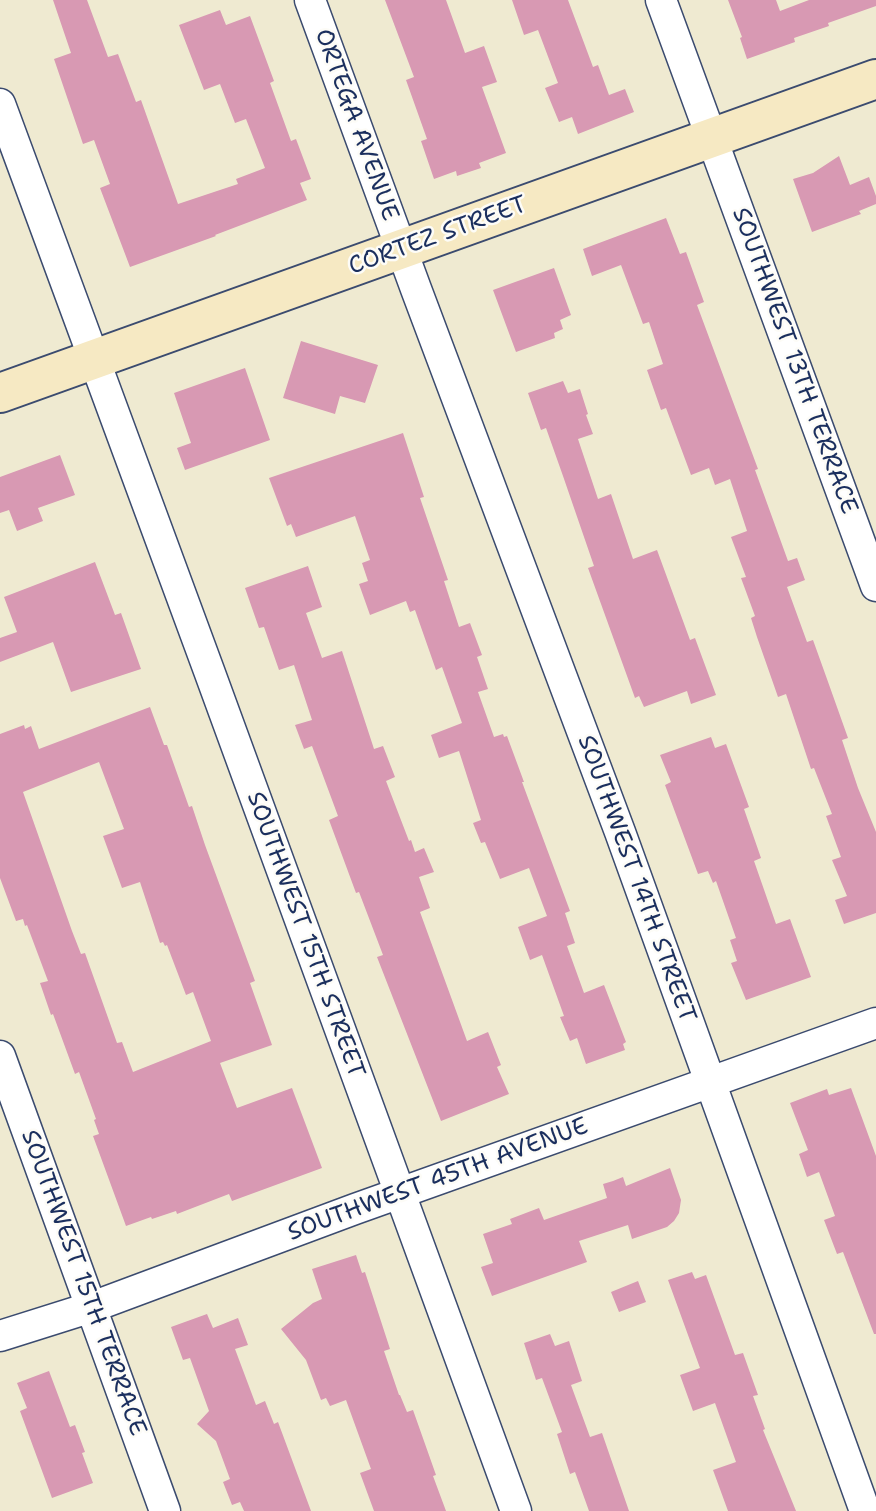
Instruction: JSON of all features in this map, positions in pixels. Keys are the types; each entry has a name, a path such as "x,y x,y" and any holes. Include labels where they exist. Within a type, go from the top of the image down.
{"street":[{"name":"ORTEGA AVENUE","path":"310,0 402,250"},
{"name":"SOUTHWEST 13TH TERRACE","path":"661,0 876,586"},
{"name":"CORTEZ STREET","path":"0,393 876,79"},
{"name":"SOUTHWEST 15TH STREET","path":"0,104 516,1511"},
{"name":"SOUTHWEST 14TH STREET","path":"402,250 620,832 865,1511"},
{"name":"SOUTHWEST 45TH AVENUE","path":"0,1336 92,1307 398,1193 876,1023"},
{"name":"SOUTHWEST 15TH TERRACE","path":"0,1056 165,1511"}],"building":[{"path":"53,0 87,0 108,57 118,54 136,102 141,100 178,204 238,184 236,179 265,168 246,119 235,123 220,84 204,90 179,25 220,10 226,25 250,16 274,81 270,83 291,141 296,139 311,179 300,183 307,200 130,267 100,188 110,184 94,140 83,144 54,59 71,53"},
{"path":"385,0 446,0 465,53 484,46 497,82 482,87 506,153 479,163 481,168 457,176 456,171 434,179 421,141 427,139 406,80 414,77"},
{"path":"512,0 568,0 593,67 598,65 609,95 625,89 634,112 578,134 572,117 559,122 545,88 558,83 538,30 524,35"},
{"path":"728,0 776,0 780,11 809,0 876,0 876,6 794,38 795,42 747,59"},
{"path":"839,156 850,185 869,177 876,204 859,211 861,214 812,232 793,179 813,173"},
{"path":"666,218 680,254 686,252 704,302 697,305 758,469 755,470 788,561 797,558 805,580 787,587 807,642 813,640 848,738 842,740 876,832 876,913 844,924 835,900 847,896 832,860 841,857 826,816 832,814 814,768 811,769 786,694 778,697 751,618 755,616 741,578 746,577 731,537 747,531 730,479 715,485 709,468 691,475 666,408 661,410 647,370 663,364 649,322 643,324 621,265 592,276 583,249"},
{"path":"554,268 571,315 560,320 563,329 554,333 555,338 516,352 493,290"},
{"path":"301,341 378,365 365,403 340,396 335,414 283,398"},
{"path":"245,368 270,440 185,470 177,448 191,443 174,393"},
{"path":"563,381 568,393 580,389 588,414 586,415 593,434 578,439 598,499 611,494 633,559 657,550 690,640 695,638 716,695 691,704 687,691 644,707 639,696 635,698 588,568 594,566 563,476 546,428 541,430 528,393"},
{"path":"403,433 424,497 420,498 448,580 444,581 459,627 470,623 482,655 477,657 488,689 478,692 494,737 503,734 504,737 507,736 570,911 565,913 575,943 567,946 584,993 604,985 626,1042 623,1044 625,1050 586,1064 577,1038 570,1041 560,1017 564,1016 542,955 530,960 518,927 547,916 529,868 500,879 485,842 481,843 473,823 481,820 459,751 439,758 431,735 462,723 442,667 436,670 415,610 410,612 406,601 370,615 359,584 368,581 362,563 370,560 355,516 296,537 291,524 287,526 269,478"},
{"path":"60,455 75,495 38,508 43,521 17,531 9,510 0,513 0,477"},
{"path":"95,562 115,615 121,613 141,669 71,692 53,642 0,662 0,638 17,632 4,597"},
{"path":"308,566 322,607 306,613 322,658 342,651 374,749 383,746 395,777 386,781 409,841 411,840 415,852 424,848 434,872 419,877 430,908 420,912 467,1041 488,1032 501,1065 497,1067 509,1094 441,1121 377,957 383,955 329,820 338,816 312,746 304,749 295,725 312,720 294,665 279,670 264,627 259,628 245,588"},
{"path":"150,707 189,807 192,806 255,981 250,983 272,1045 220,1063 237,1108 292,1088 322,1168 232,1201 229,1194 177,1214 176,1211 126,1226 93,1136 99,1134 94,1120 96,1119 79,1072 75,1074 40,983 48,981 27,925 25,926 23,919 16,921 0,878 0,734 24,725 25,729 31,726 39,749","holes":["99,762 124,829 103,836 122,888 140,882 160,943 167,945 186,995 193,992 211,1041 133,1072 122,1042 117,1043 85,953 81,954 23,792"]},
{"path":"711,737 715,748 726,744 749,807 744,809 761,858 754,861 776,924 790,919 811,977 746,1000 731,963 737,961 730,940 736,938 716,881 713,883 708,871 698,874 665,785 671,782 660,755"},
{"path":"851,1088 876,1156 876,1334 843,1252 837,1254 824,1220 835,1216 819,1172 807,1177 799,1154 808,1150 790,1103 827,1089 829,1095"},
{"path":"670,1168 681,1200 679,1213 667,1227 632,1239 628,1225 579,1241 587,1262 492,1296 481,1267 493,1263 483,1234 512,1224 510,1219 539,1208 544,1220 607,1198 603,1184 623,1177 626,1186"},
{"path":"356,1255 362,1273 365,1272 390,1349 384,1351 399,1395 407,1412 413,1410 446,1511 374,1511 360,1473 371,1469 346,1400 330,1406 326,1398 321,1400 306,1360 281,1329 322,1299 312,1269"},
{"path":"692,1272 695,1279 706,1275 735,1355 743,1353 758,1395 753,1396 765,1429 763,1430 796,1511 728,1511 713,1470 736,1462 715,1403 693,1411 680,1375 700,1368 668,1280"},
{"path":"638,1281 646,1302 619,1312 611,1292"},
{"path":"207,1314 213,1328 238,1318 248,1345 235,1349 256,1405 265,1401 274,1424 278,1422 311,1511 244,1511 240,1502 232,1505 223,1482 230,1479 216,1441 197,1424 209,1411 190,1358 183,1360 171,1327"},
{"path":"550,1334 555,1346 569,1341 582,1381 571,1385 590,1437 602,1433 629,1511 589,1511 575,1472 570,1474 557,1434 562,1432 542,1378 536,1380 524,1343"},
{"path":"49,1371 70,1427 75,1425 93,1483 52,1498 20,1411 27,1408 17,1383"}]}
